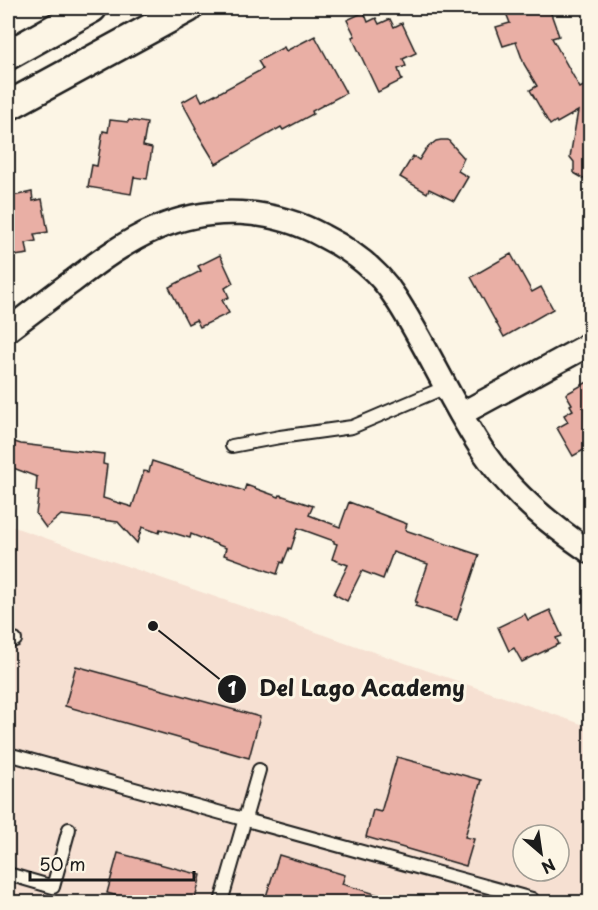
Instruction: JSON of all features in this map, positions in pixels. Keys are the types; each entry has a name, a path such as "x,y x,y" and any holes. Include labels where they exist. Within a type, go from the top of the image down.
{"street":[{"path":"8,55 92,8"},
{"path":"8,106 189,8"},
{"path":"8,330 100,261 156,228 182,219 221,212 254,214 286,220 312,230 344,247 373,270 393,294 409,319 486,456 507,483 533,508 591,552"},
{"path":"461,414 591,344"}],"lane":[{"path":"232,446 352,427 446,387"},
{"path":"8,754 532,898"},
{"path":"221,903 259,770"},
{"path":"8,874 53,887 69,829"}],"shaded area":[{"path":"8,525 590,727 590,902 8,902"}],"building":[{"path":"504,8 549,8 559,36 552,38 580,88 591,82 591,183 574,173 574,162 570,157 578,111 550,125 530,90 537,86 524,64 516,42 503,46 496,27 510,23"},
{"path":"364,12 368,22 376,18 379,24 390,19 394,27 402,23 416,53 403,59 406,66 398,69 402,80 378,92 352,37 355,36 347,20"},
{"path":"315,36 346,93 312,111 313,114 283,130 281,127 216,164 182,102 198,93 202,101 215,95 263,69 258,61 284,47 286,51"},
{"path":"110,120 147,123 143,146 152,148 147,179 134,177 131,194 88,187 92,165 97,166 103,131 108,132"},
{"path":"441,140 448,140 464,158 458,171 468,177 454,201 429,189 427,193 400,177 413,156 419,160 426,149"},
{"path":"32,192 33,201 42,199 48,232 34,234 36,241 26,243 28,254 8,257 8,197"},
{"path":"511,254 532,292 541,287 553,309 504,337 471,277"},
{"path":"220,255 233,283 225,288 229,297 222,300 229,313 200,327 196,320 188,324 169,287 201,271 198,266"},
{"path":"591,380 591,446 573,456 557,428 568,422 564,415 573,410 566,394"},
{"path":"8,440 21,444 104,454 103,464 107,465 103,498 132,507 144,471 149,472 152,461 244,491 246,485 313,506 309,515 340,527 349,502 407,524 405,530 479,555 457,620 415,606 428,564 393,552 383,579 362,571 347,601 334,594 348,565 332,559 337,544 298,528 291,549 289,548 283,563 281,562 277,574 224,555 226,548 191,534 190,538 160,529 159,533 142,527 137,543 118,522 61,515 46,528 36,514 39,491 36,491 37,477 8,466"},
{"path":"550,610 562,636 556,638 559,644 522,662 514,648 509,651 498,627 525,614 528,620"},
{"path":"76,666 260,717 249,758 65,706"},
{"path":"397,757 481,780 465,837 474,839 466,866 366,837 373,810 381,812"},
{"path":"118,853 201,875 194,903 142,903 107,893"},
{"path":"279,855 345,875 342,884 389,898 389,903 264,903"}],"place":[{"name":"Del Lago Academy","path":"153,626"}]}
